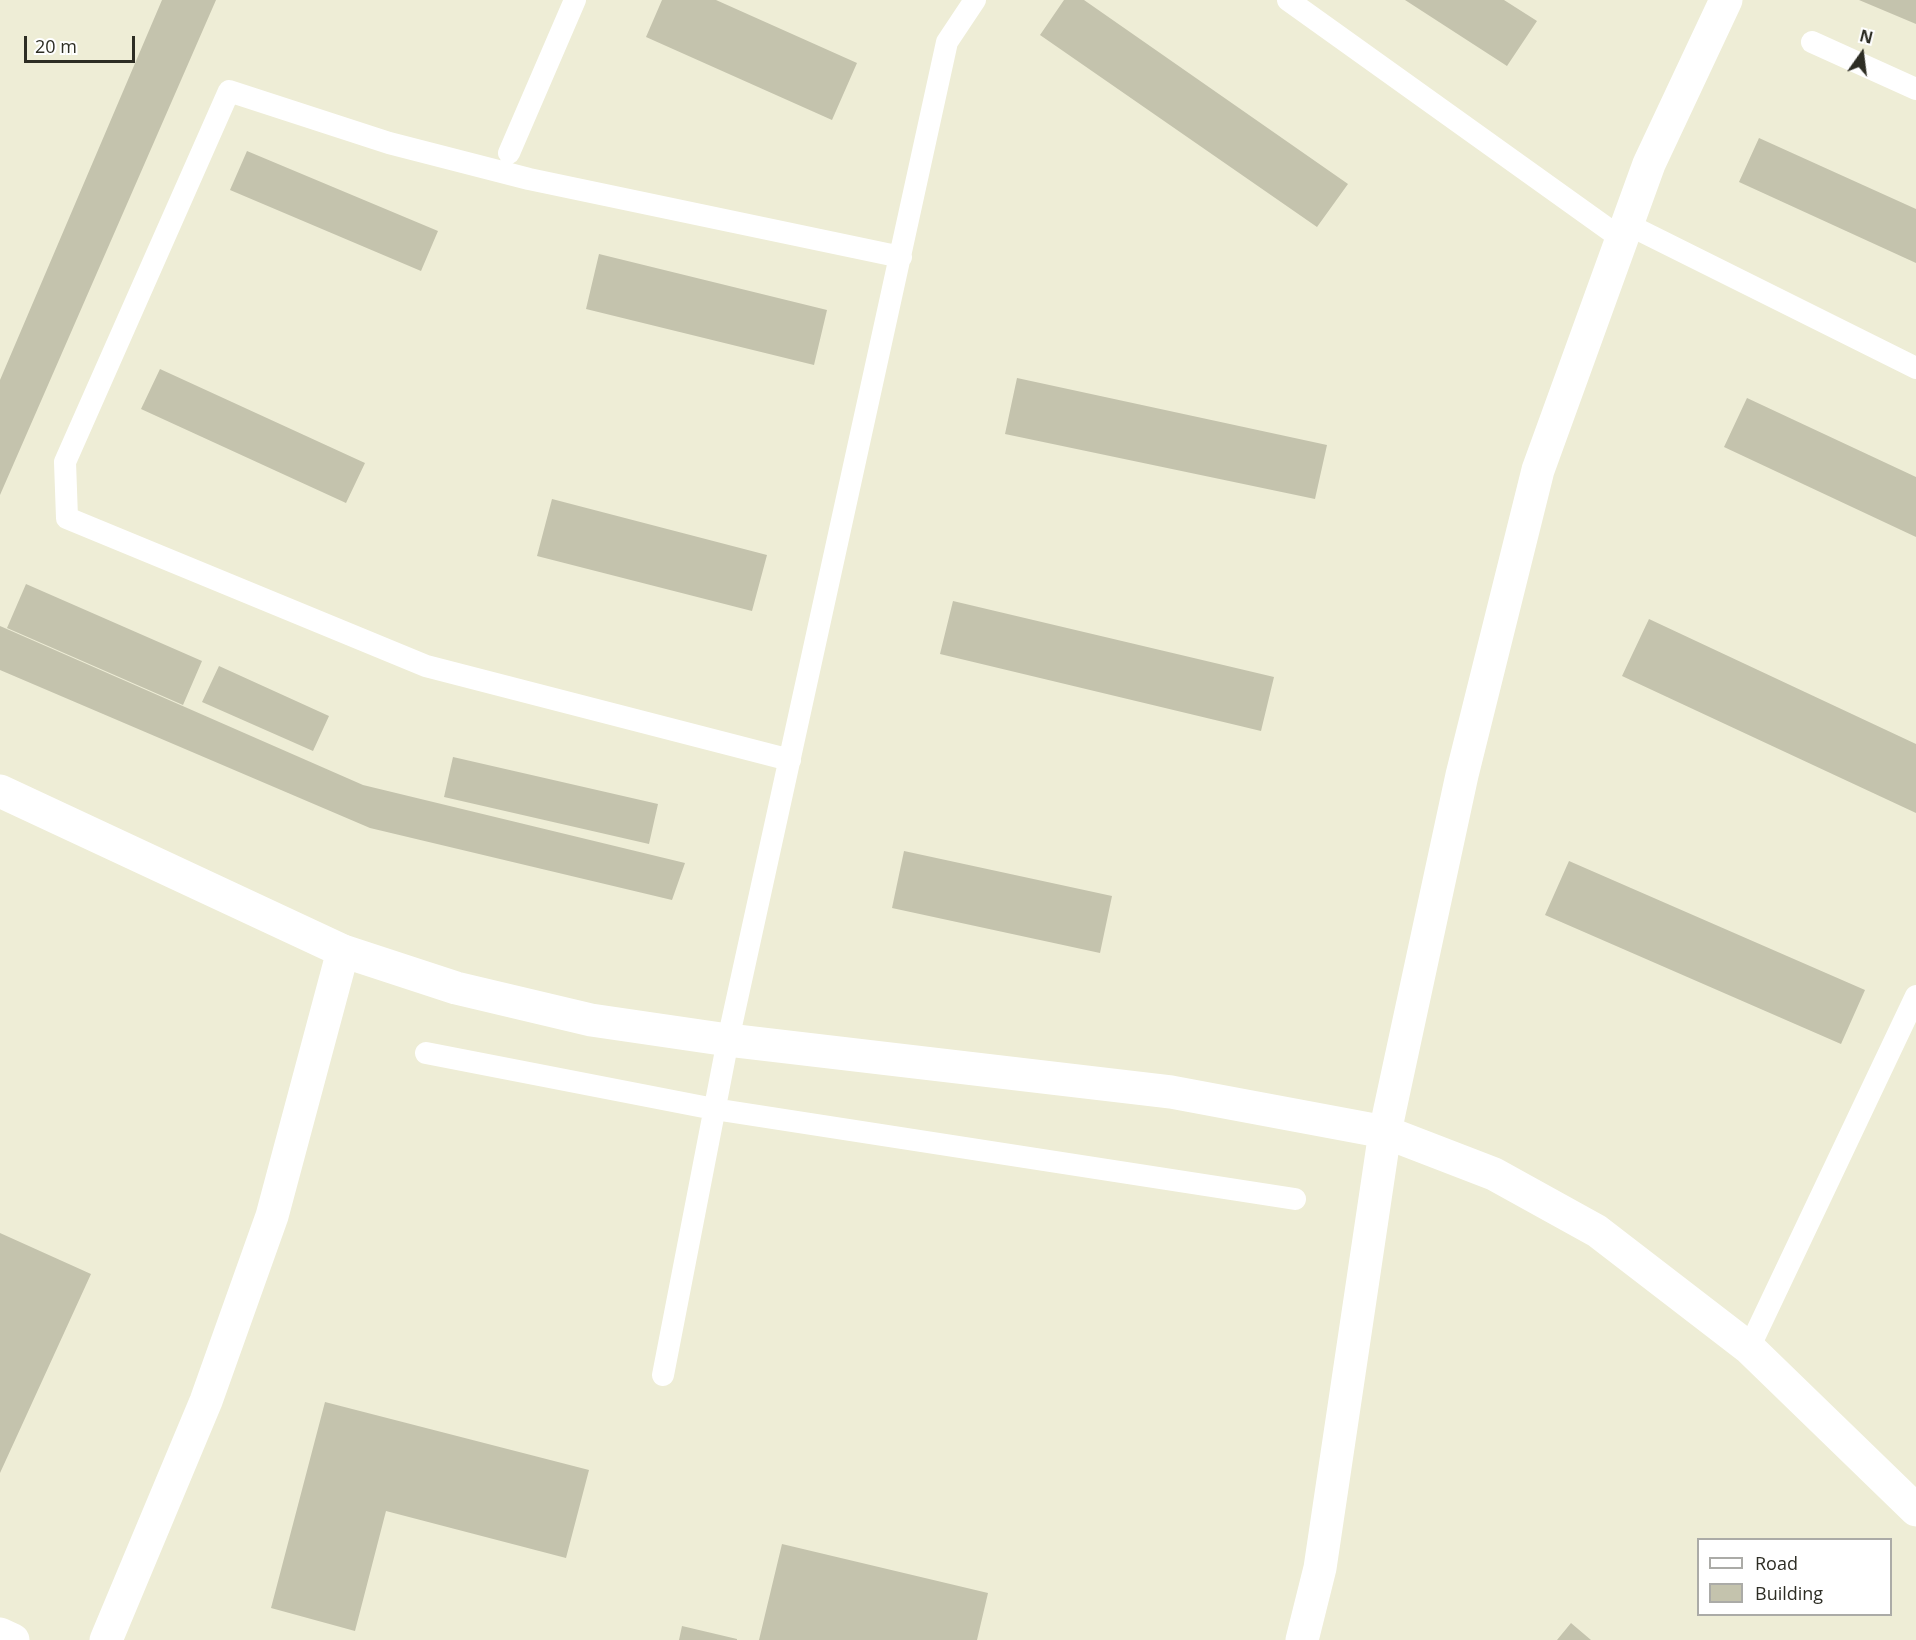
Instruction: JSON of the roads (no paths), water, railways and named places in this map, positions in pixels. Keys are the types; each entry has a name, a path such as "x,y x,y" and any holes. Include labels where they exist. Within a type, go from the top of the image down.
{"street":[{"path":"1302,1640 1320,1568 1385,1132 1462,775 1538,470 1649,164 1726,0"},
{"path":"0,792 343,951 456,988 591,1020 728,1040 1171,1092 1385,1132 1494,1174 1597,1231 1749,1348 1916,1510"},
{"path":"106,1640 206,1401 272,1216 343,951"},
{"path":"0,1634 13,1640"}],"lane":[{"path":"509,153 575,0"},
{"path":"663,1375 728,1040 948,42 975,0"},
{"path":"1288,0 1625,232 1916,368"},
{"path":"1812,42 1916,89"},
{"path":"790,760 415,662 67,518 65,462 229,91 389,143 529,179 901,257"},
{"path":"1749,1348 1916,996"},
{"path":"426,1053 714,1109 1295,1199"}]}
